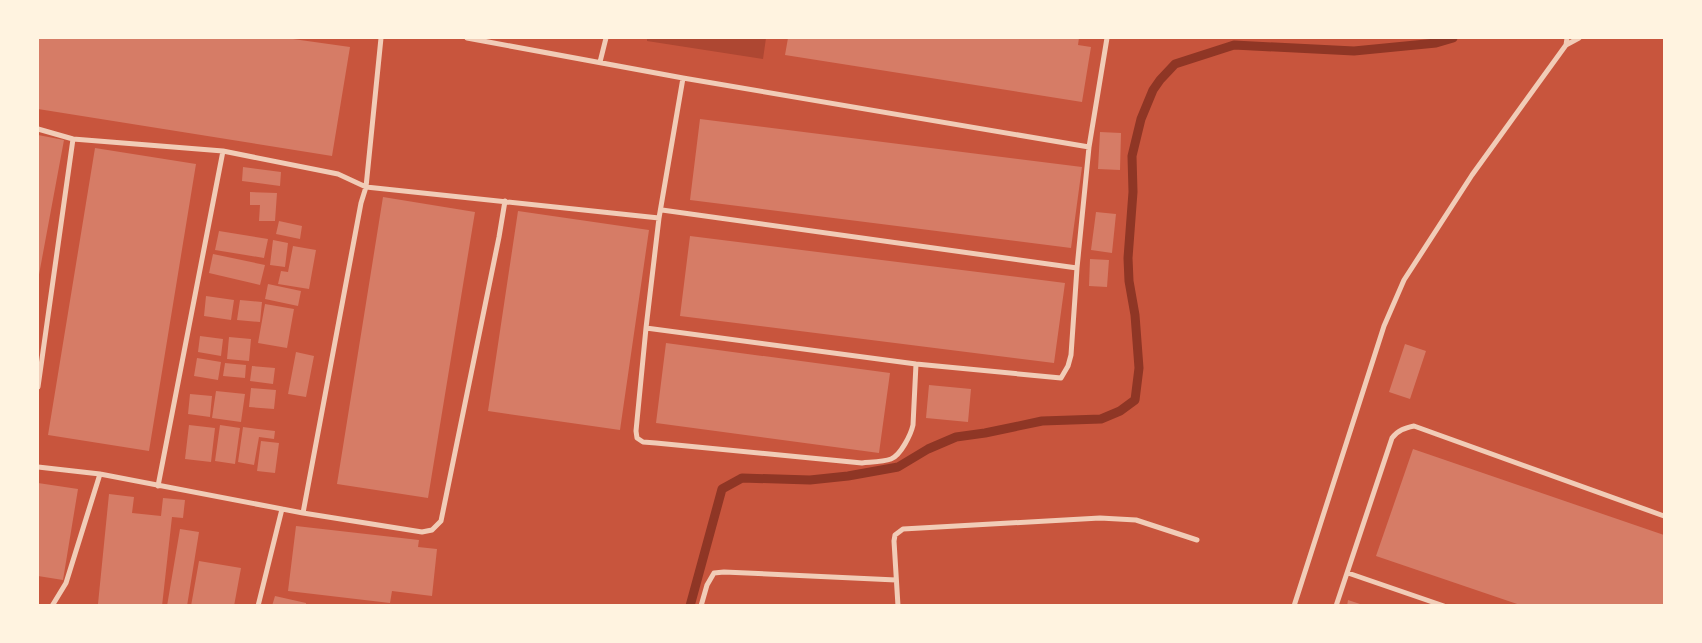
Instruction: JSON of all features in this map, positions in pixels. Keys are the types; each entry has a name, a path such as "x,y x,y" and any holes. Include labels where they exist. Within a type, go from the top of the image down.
{"street":[{"path":"304,513 361,203 366,187 381,38"},
{"path":"467,38 683,78 1089,147"},
{"path":"600,62 606,38"},
{"path":"646,328 916,364 1061,378 1068,366 1071,355 1077,268 1089,147 1106,38"},
{"path":"1566,45 1567,38"},
{"path":"1294,606 1384,326 1404,280 1472,174 1566,45 1579,38"},
{"path":"683,78 662,210 659,218 646,328 636,431 637,438 656,444 862,463 891,459 907,442 911,433 916,364"},
{"path":"38,129 73,139 223,151 338,174 366,187 505,200 659,218"},
{"path":"38,387 73,139"},
{"path":"158,486 223,151"},
{"path":"38,467 100,474 304,513 422,532 432,530 441,521 505,200"},
{"path":"662,210 1077,268"},
{"path":"1336,606 1392,438 1404,428 1414,426 1664,516"},
{"path":"52,606 66,583 100,474"},
{"path":"258,606 282,509"},
{"path":"898,606 894,541 895,535 903,530 1100,518 1136,520 1197,540"},
{"path":"702,606 707,585 714,573 896,580"},
{"path":"1348,573 1444,606"}],"shaded area":[{"path":"647,38 766,38 763,59 647,41"}],"building":[{"path":"38,38 286,38 350,47 332,156 38,109"},
{"path":"788,38 1079,38 1078,45 1091,47 1082,102 785,55"},
{"path":"700,119 1082,167 1071,248 690,200"},
{"path":"1100,132 1121,133 1120,170 1098,169"},
{"path":"38,135 64,140 38,280"},
{"path":"95,148 196,164 149,451 48,435"},
{"path":"243,167 281,172 280,186 242,181"},
{"path":"250,192 277,193 275,221 259,221 260,205 250,205"},
{"path":"383,197 475,212 428,498 337,484"},
{"path":"518,211 649,230 620,430 488,411"},
{"path":"1096,212 1116,214 1112,253 1091,250"},
{"path":"279,221 302,226 300,239 276,234"},
{"path":"219,231 268,239 264,258 215,250"},
{"path":"690,236 1065,283 1054,363 680,316"},
{"path":"273,240 288,243 285,267 270,265"},
{"path":"293,246 316,250 309,289 278,284 281,271 288,272"},
{"path":"213,254 265,265 260,285 209,273"},
{"path":"1090,259 1109,260 1107,287 1089,286"},
{"path":"268,284 301,291 298,306 265,299"},
{"path":"206,296 234,300 231,320 204,316"},
{"path":"240,300 262,302 260,322 237,320"},
{"path":"265,304 294,309 287,348 258,343"},
{"path":"200,336 223,339 221,356 198,352"},
{"path":"229,337 251,339 249,361 227,359"},
{"path":"666,343 890,373 879,453 656,423"},
{"path":"1405,344 1426,351 1410,399 1389,392"},
{"path":"296,352 314,356 306,397 288,394"},
{"path":"197,358 221,362 218,380 194,376"},
{"path":"225,363 246,365 245,378 223,376"},
{"path":"252,366 275,368 273,384 250,381"},
{"path":"929,385 971,389 968,422 926,418"},
{"path":"251,388 276,390 274,409 249,407"},
{"path":"216,391 245,394 241,422 212,418"},
{"path":"190,394 212,396 210,417 188,414"},
{"path":"189,425 215,428 211,462 185,459"},
{"path":"220,425 240,428 235,464 215,461"},
{"path":"243,427 275,431 274,439 259,437 254,465 238,462"},
{"path":"261,441 279,443 275,473 257,471"},
{"path":"1413,449 1664,535 1664,606 1523,606 1376,556"},
{"path":"38,483 78,489 63,580 38,576"},
{"path":"109,494 134,497 132,513 161,516 163,498 185,500 183,518 172,517 162,606 98,604"},
{"path":"296,526 419,540 418,547 437,549 432,596 392,591 390,603 288,591"},
{"path":"180,529 199,532 187,606 167,606"},
{"path":"199,561 241,568 234,606 191,606"},
{"path":"275,596 306,603 306,606 272,606"},
{"path":"1348,600 1363,605 1363,606 1347,606"}],"waterway":[{"path":"690,606 722,489 742,478 810,480 848,476 898,467 928,449 956,437 1042,421 1101,419 1120,411 1135,400 1139,368 1128,258 1133,192 1132,156 1141,119 1153,90 1175,64 1234,45 1354,51 1436,43 1453,38"}]}
